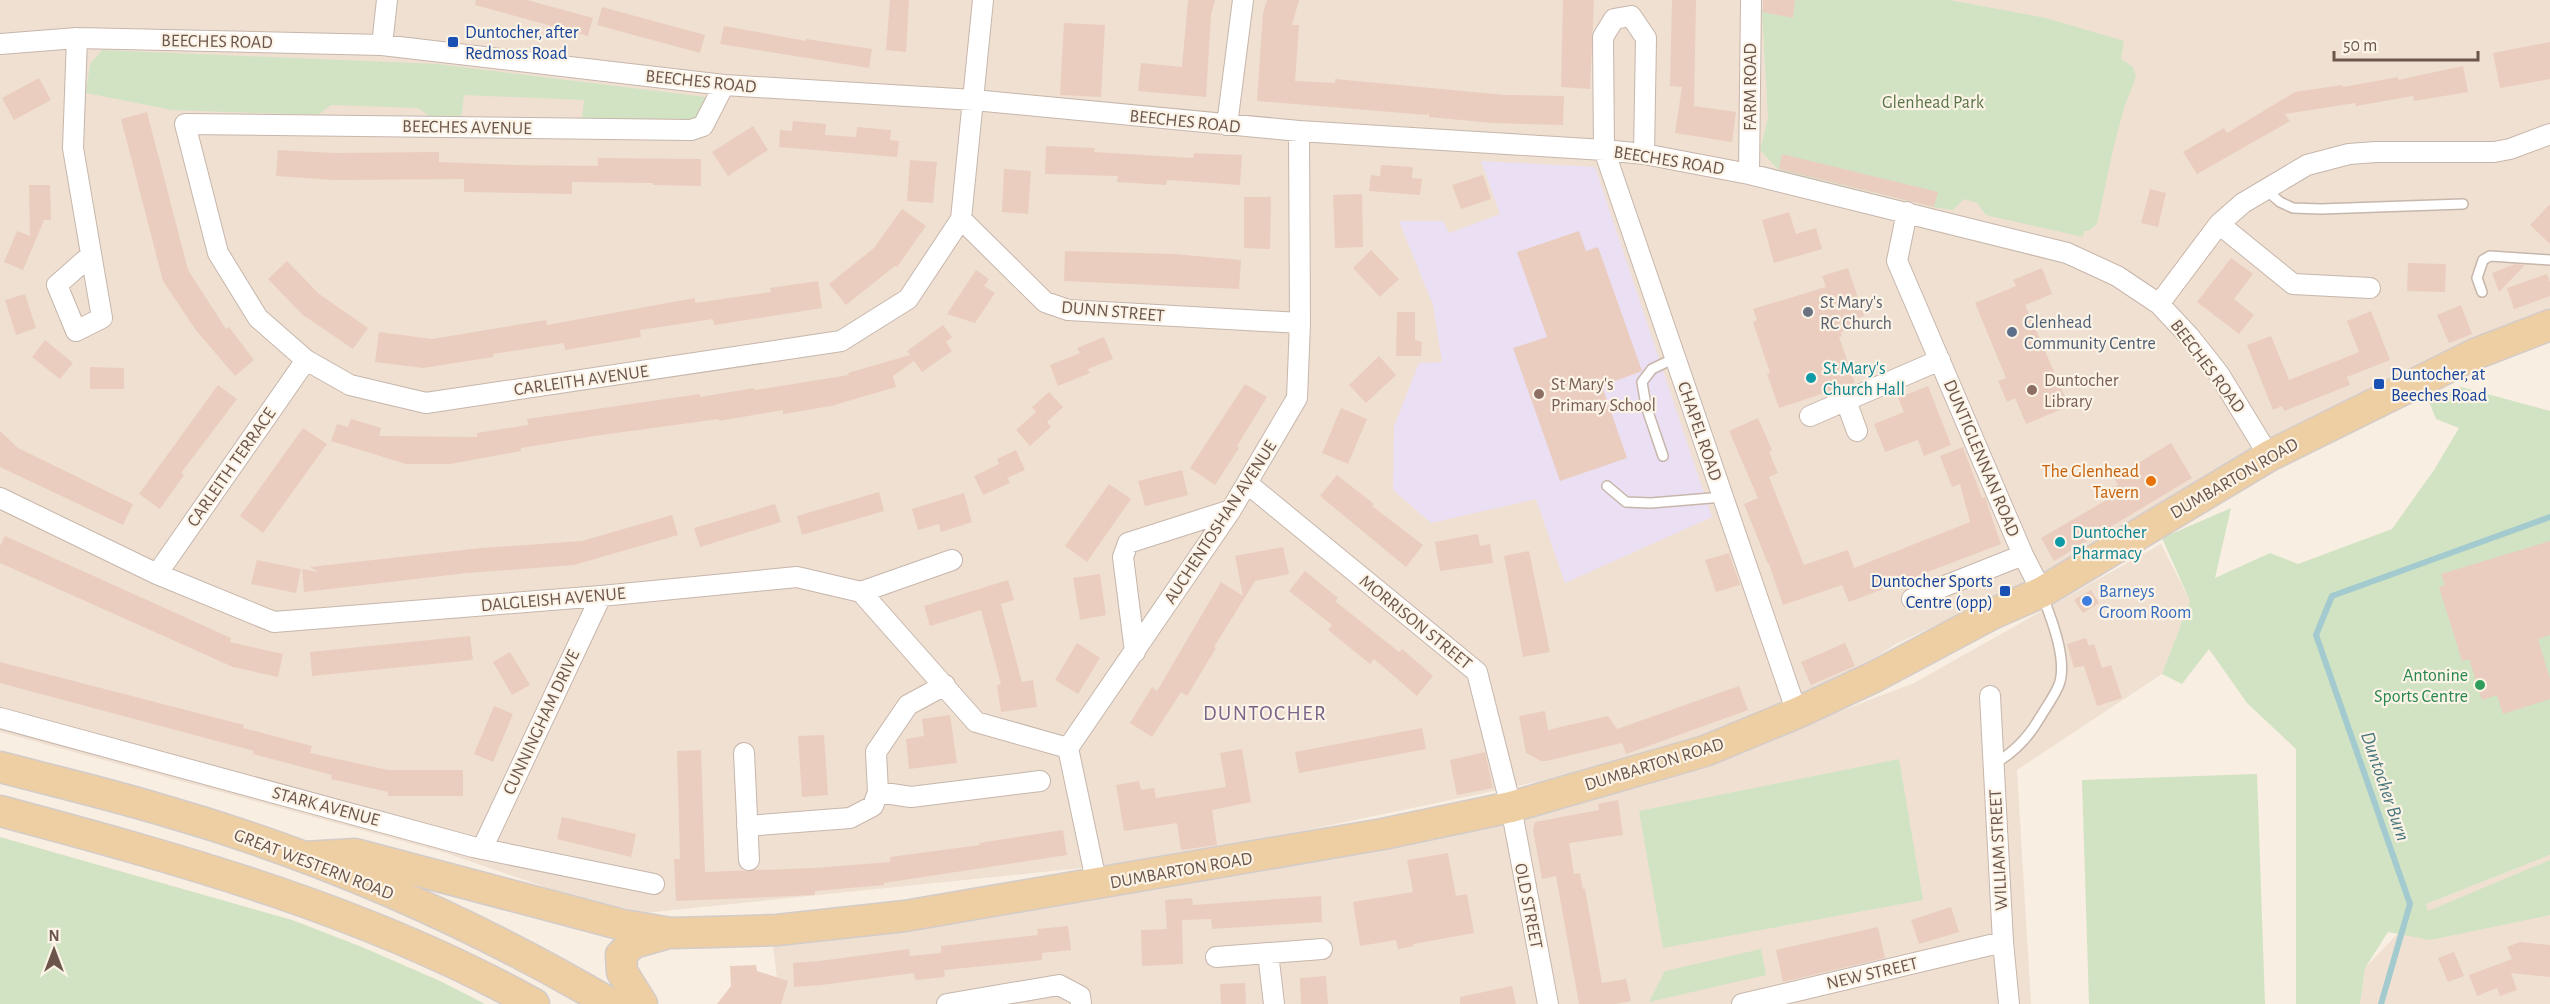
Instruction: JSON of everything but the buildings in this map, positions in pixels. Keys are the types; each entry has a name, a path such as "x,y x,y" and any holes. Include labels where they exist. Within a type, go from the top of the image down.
{"main road":[{"name":"DUMBARTON ROAD","path":"671,933 777,930 905,916 1097,885 1383,834 1511,807 1705,751 1874,678 1992,614 2042,592 2270,456 2475,354 2550,325"},
{"name":"GREAT WESTERN ROAD","path":"0,767 163,810 305,857 468,926 611,1004"},
{"name":"GREAT WESTERN ROAD","path":"0,811 184,861 329,910 460,966 534,1004"},
{"path":"305,857 355,854 623,925 671,933"},
{"path":"642,1004 622,972 621,955 633,944 671,933"}],"street":[{"path":"382,45 387,0"},
{"name":"CARLEITH AVENUE","path":"185,124 218,254 258,318 306,360 350,385 426,402 840,341 909,298 961,219 983,0"},
{"path":"1227,125 1243,0"},
{"name":"FARM ROAD","path":"1749,174 1751,0"},
{"name":"CHAPEL ROAD","path":"1644,154 1646,38 1631,16 1614,19 1603,37 1604,150 1797,713"},
{"path":"77,38 73,148 91,255"},
{"name":"BEECHES ROAD","path":"0,44 77,38 382,45 724,85 974,100 1299,131 1644,154 1749,174 2067,253 2117,276 2159,304 2189,336 2219,374 2270,456"},
{"name":"BEECHES AVENUE","path":"185,124 691,130 703,126 724,85"},
{"name":"AUCHENTOSHAN AVENUE","path":"1068,748 1231,510 1297,398 1300,323 1299,131"},
{"path":"2159,304 2219,224 2243,203 2307,165 2349,154 2376,152 2494,152 2510,149 2550,134"},
{"name":"DUNTIGLENNAN ROAD","path":"1907,212 1897,261 2023,555 2042,592"},
{"name":"DUNN STREET","path":"961,219 1045,302 1068,310 1300,323"},
{"path":"2219,224 2293,284 2370,288"},
{"name":"CARLEITH TERRACE","path":"157,574 306,360"},
{"name":"DUNTIGLENNAN ROAD","path":"1810,416 1940,360"},
{"path":"1845,401 1857,430"},
{"name":"MORRISON STREET","path":"1248,484 1477,672 1511,807"},
{"name":"DALGLEISH AVENUE","path":"0,498 157,574 274,622 601,596 797,577 861,592"},
{"path":"1135,652 1123,557 1128,543 1231,510"},
{"name":"DUNTIGLENNAN ROAD","path":"1912,599 2023,555"},
{"path":"952,560 861,592 976,722 1068,748 1097,885"},
{"name":"CUNNINGHAM DRIVE","path":"482,849 601,596"},
{"path":"747,826 850,818 873,806 878,792 876,752 908,705 945,685"},
{"name":"WILLIAM STREET","path":"1990,696 2003,942 2009,1004"},
{"name":"STARK AVENUE","path":"0,718 482,849 654,884"},
{"path":"744,753 749,860"},
{"path":"878,792 911,797 1040,781"},
{"name":"OLD STREET","path":"1511,807 1548,1004"},
{"name":"NEW STREET","path":"1742,1004 2003,942"},
{"path":"1216,957 1322,949"},
{"path":"1268,953 1274,1004"},
{"path":"947,1004 983,1001 1059,985 1080,996 1081,1004"}],"lane":[{"path":"2265,189 2280,202 2294,208 2463,204"},
{"path":"2482,292 2477,278 2483,260 2490,256 2550,260"},
{"path":"1664,456 1646,406 1642,382 1652,369 1675,358"},
{"path":"1607,486 1626,502 1651,503 1723,497"},
{"path":"1994,764 2004,759 2029,736 2060,685 2057,634 2042,592"}],"shaded area":[{"path":"0,0 2550,0 2550,309 2412,367 2018,586 1896,644 1795,709 1541,781 1168,859 644,913 554,890 446,853 0,732"},
{"name":"St Mary's Primary School","path":"1481,161 1595,167 1712,517 1565,583 1536,499 1431,523 1393,490 1394,426 1419,363 1442,362 1433,305 1399,221 1443,221 1449,233 1500,214"},
{"path":"2161,544 2190,601 2162,674 2017,770 2031,1004 780,1004 772,937 1040,909 1467,833 1668,777 1914,683"},
{"path":"2550,855 2550,1004 2360,1004 2365,968 2426,904"}],"green space":[{"name":"Glenhead Park","path":"1764,0 1949,0 2046,18 2124,41 2121,59 2133,67 2136,77 2125,105 2114,145 2097,224 2088,231 2084,231 2083,237 1986,215 1977,203 1964,199 1953,210 1779,170 1760,150 1768,118 1762,12"},
{"path":"102,50 437,64 706,97 707,103 699,115 689,121 582,118 584,100 464,95 461,119 431,117 418,108 331,105 318,115 172,110 86,93 90,64"},
{"path":"2461,387 2550,411 2550,855 2426,904 2428,911 2550,860 2550,915 2430,940 2388,932 2365,968 2360,1004 2296,1004 2296,749 2247,703 2209,649 2182,684 2162,674 2190,601 2162,538 2231,508 2215,578 2270,553 2298,564 2392,529 2434,470 2459,428 2436,419 2429,402"},
{"path":"1899,759 1923,900 1663,948 1639,811"},
{"path":"2257,774 2265,1004 2089,1004 2082,780"},
{"path":"0,837 292,920 362,947 440,981 485,1004 0,1004"},
{"path":"1761,949 1766,975 1649,1002 1665,971"}],"waterway":[{"name":"Duntocher Burn","path":"2381,1004 2410,904 2316,635 2332,596 2550,517"}],"place":[{"name":"Duntocher, after Redmoss Road","path":"453,42"},
{"name":"St Mary's RC Church","path":"1808,312"},
{"name":"Glenhead Community Centre","path":"2012,332"},
{"name":"St Mary's Church Hall","path":"1811,378"},
{"name":"Duntocher, at Beeches Road","path":"2379,384"},
{"name":"Duntocher Library","path":"2032,390"},
{"name":"St Mary's Primary School","path":"1539,394"},
{"name":"The Glenhead Tavern","path":"2151,481"},
{"name":"Duntocher Pharmacy","path":"2060,542"},
{"name":"Duntocher Sports Centre (opp)","path":"2005,591"},
{"name":"Barneys Groom Room","path":"2087,601"},
{"name":"Antonine Sports Centre","path":"2480,685"}],"district":[{"name":"DUNTOCHER","path":"1265,713"}]}
